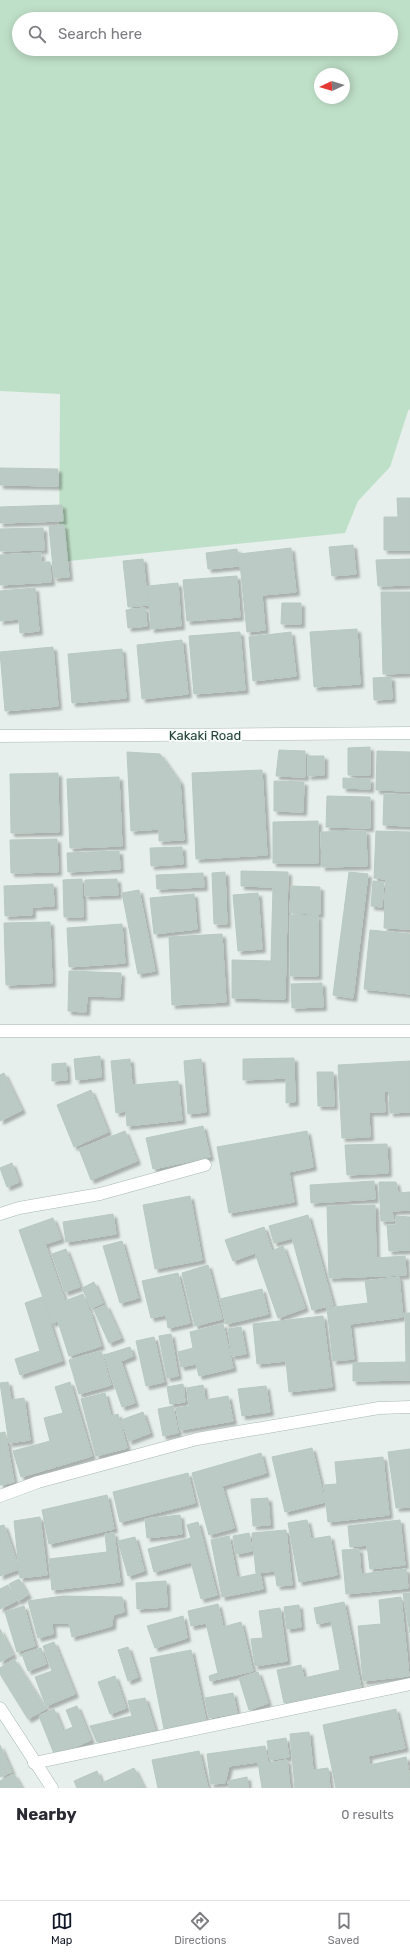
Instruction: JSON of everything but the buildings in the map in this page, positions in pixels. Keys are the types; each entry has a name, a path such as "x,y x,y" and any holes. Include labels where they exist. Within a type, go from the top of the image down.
{"street":[{"name":"Kakaki Road","path":"0,736 410,733"},
{"path":"0,1031 410,1031"},
{"path":"0,1214 19,1208 100,1194 205,1165"},
{"path":"0,1496 38,1482 197,1439 380,1408 410,1407"},
{"path":"34,1763 410,1684"},
{"path":"0,1708 34,1763 52,1788"}],"green space":[{"path":"0,0 410,0 410,409 408,411 390,467 358,501 345,533 59,562 60,394 0,391"}]}
